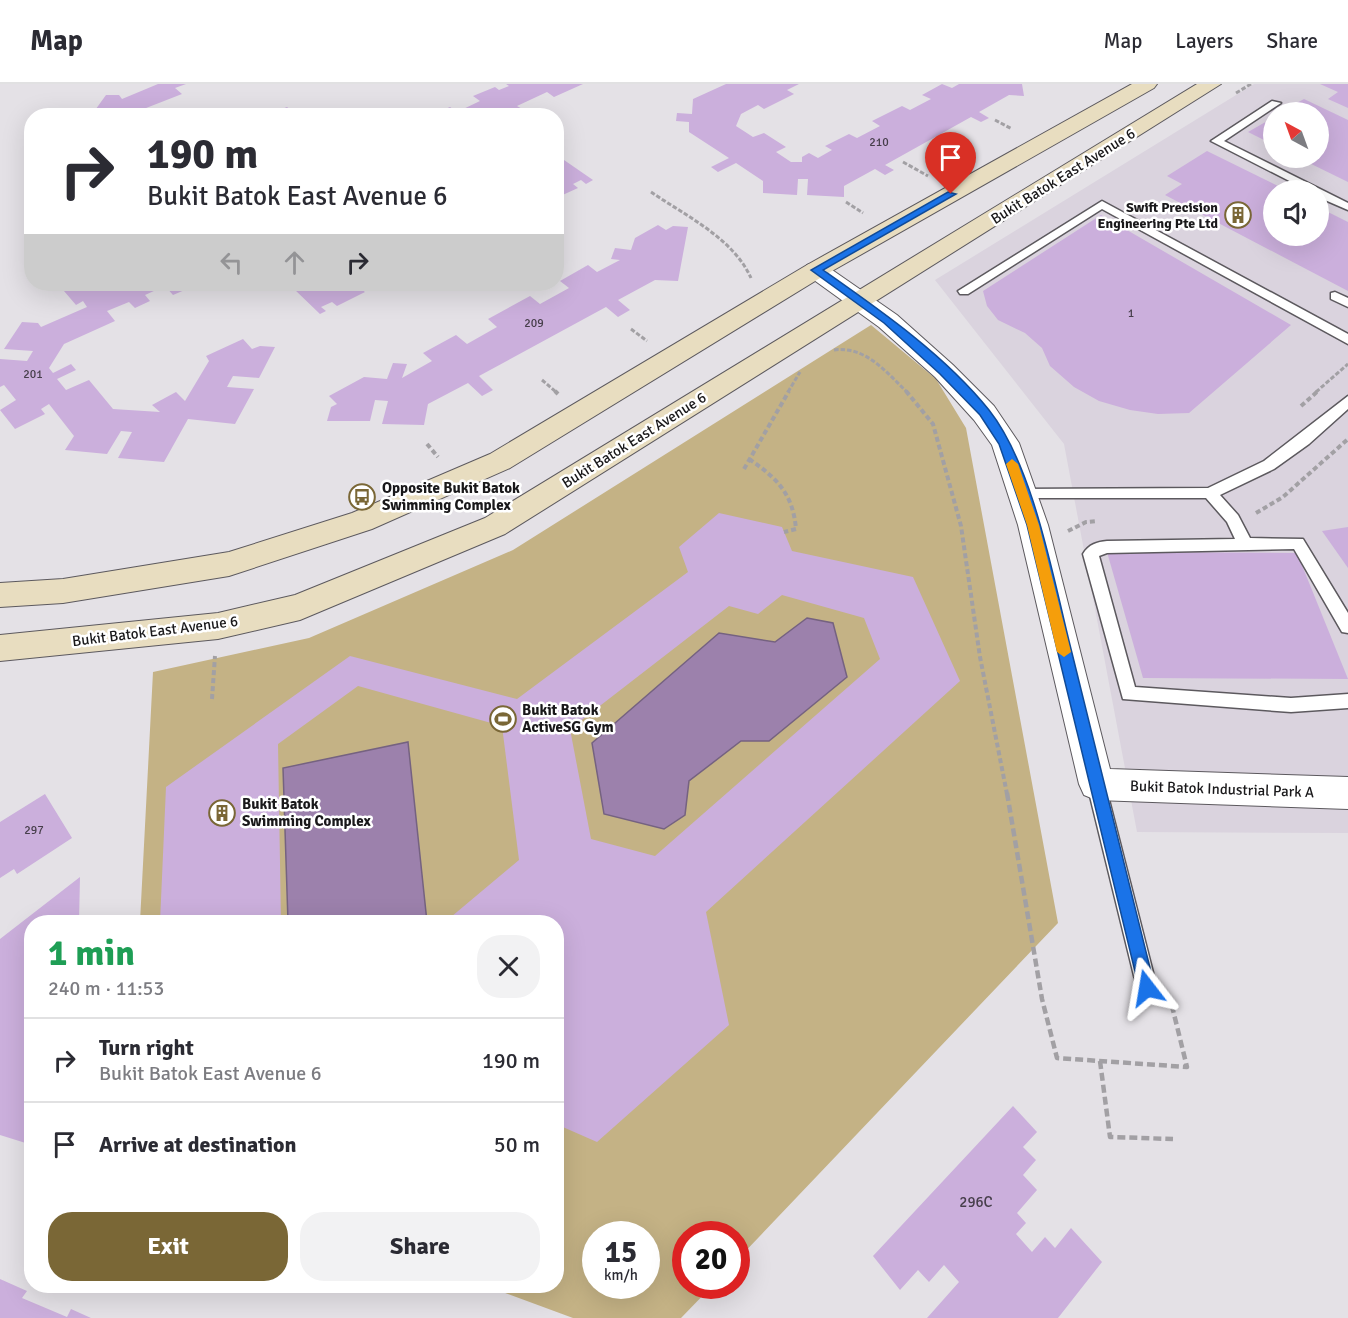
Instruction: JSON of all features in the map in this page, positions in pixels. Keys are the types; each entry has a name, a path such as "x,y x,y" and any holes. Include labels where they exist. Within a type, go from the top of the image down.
{"main road":[{"path":"0,595 63,591 229,564 362,521 500,461 816,270 1147,84"},
{"name":"Bukit Batok East Avenue 6","path":"0,648 218,626 300,607 495,526 1210,84"}],"street":[{"path":"816,270 888,321 944,371 984,412 1005,443 1033,525 1096,784"},
{"name":"Bukit Batok Industrial Park A","path":"1096,784 1348,793"}],"lane":[{"path":"1263,111 1216,141 1263,164"},
{"path":"1271,168 1295,180"},
{"path":"1329,197 1348,207"},
{"path":"964,291 1102,204 1348,340"},
{"path":"1335,296 1348,303"},
{"path":"1022,493 1210,493 1269,465 1304,440 1348,401"},
{"path":"1210,493 1233,519 1245,544"},
{"path":"1348,627 1298,543 1107,547 1098,548 1091,554 1129,694 1291,705 1348,701"},
{"path":"1096,784 1147,988"}],"path":[{"path":"995,120 1011,129"},
{"path":"903,162 926,175"},
{"path":"651,192 724,243 744,263 752,277 745,286"},
{"path":"846,202 861,211"},
{"path":"631,328 647,341 639,348"},
{"path":"1298,408 1348,364"},
{"path":"744,469 802,368"},
{"path":"542,380 556,392"},
{"path":"549,401 564,391"},
{"path":"427,444 440,459"},
{"path":"749,459 789,492 796,507 796,529 784,532"},
{"path":"961,526 980,657 1019,854 1042,999 1057,1058 1161,1066"},
{"path":"212,699 218,626"},
{"path":"1100,1061 1110,1137 1173,1139"}],"shaded area":[{"path":"1254,84 1348,84 1348,833 1137,832 1064,444 935,280"},
{"path":"871,325 936,379 966,428 1058,923 750,1246 750,1221 672,1221 672,1299 699,1299 681,1318 573,1318 505,1293 564,1293 564,915 140,915 153,672 309,638 513,550"},
{"path":"807,618 833,623 847,677 769,741 741,741 689,781 685,815 664,829 604,814 592,743 719,633 775,642"},
{"path":"408,742 426,915 288,915 283,768"}],"building":[{"path":"158,84 186,84 175,88 182,94 146,108 97,108 106,95 119,95 122,99"},
{"path":"506,84 583,84 554,97 547,92 517,106 520,108 465,108 480,101 473,96 495,87 499,90 509,86"},
{"path":"726,84 799,84 787,90 794,94 764,109 758,105 741,114 736,126 753,137 764,133 786,147 776,152 791,162 802,162 802,157 809,153 818,158 832,150 825,146 849,134 857,138 880,126 872,121 902,106 910,110 931,99 922,95 942,84 952,88 959,84 1022,84 1024,96 1009,95 979,112 989,118 981,122 971,117 885,165 894,170 885,175 875,169 844,186 844,197 807,195 808,179 798,179 797,195 763,193 763,181 736,163 718,172 711,167 729,158 689,132 689,122 676,121 677,113 692,114 693,99"},
{"path":"1320,84 1348,84 1348,108 1328,99 1338,92"},
{"path":"1329,111 1348,120 1348,182 1319,168 1329,168"},
{"path":"1263,123 1263,140 1248,132"},
{"name":"Swift Precision Engineering Pte Ltd","path":"1207,151 1266,180 1263,180 1263,246 1329,246 1329,212 1348,222 1348,291 1165,195 1182,184 1167,176"},
{"path":"564,160 593,180 586,184 581,180 573,184 578,188 564,194"},
{"path":"1101,215 1291,325 1189,413 1158,414 1130,410 1099,401 1074,387 1050,366 1042,348 1025,333 998,320 987,306 983,291"},
{"path":"658,225 666,230 673,226 688,227 678,281 655,280 618,300 630,310 618,317 606,307 479,376 493,390 482,396 468,383 428,404 424,425 382,424 388,401 375,400 370,421 327,421 331,407 337,404 329,396 364,377 387,379 393,363 407,364 402,378 432,361 423,353 456,335 467,344 497,327 488,319 530,296 540,304 569,288 564,284 564,279 588,265 597,272 620,260 611,259 615,248 631,250 635,238"},
{"path":"64,291 154,291 145,295 150,301 135,308 129,302 107,311 115,321 64,344 49,368 53,373 71,364 76,370 57,379 66,390 89,380 113,409 160,412 152,405 176,392 185,401 209,361 206,356 243,339 252,349 260,346 275,347 259,378 233,376 227,387 254,389 235,424 188,419 164,462 118,458 132,432 121,431 107,454 65,450 74,436 49,404 41,409 45,414 15,429 0,410 16,400 4,385 0,387 0,359 27,361 33,351 4,349 22,322 38,323 41,327 87,307 83,301 76,305"},
{"path":"169,291 182,291 173,295"},
{"path":"296,291 365,292 337,306 332,302 321,307 326,311 320,314"},
{"name":"Bukit Batok Swimming Complex","path":"719,513 782,527 792,551 913,577 960,681 706,912 729,1025 597,1142 564,1128 564,915 453,915 519,860 502,726 358,686 278,744 281,915 160,915 166,787 350,656 517,699 688,572 679,547","holes":["782,595 864,618 880,659 655,856 591,839 570,729 729,606 758,614"]},
{"path":"1348,527 1348,568 1322,531"},
{"path":"1107,552 1297,553 1348,679 1143,678"},
{"path":"45,794 72,838 17,874 14,869 0,878 0,822"},
{"path":"80,877 79,915 31,915"},
{"path":"24,920 24,1142 0,1135 0,939"},
{"path":"1013,1106 1037,1132 1023,1147 1036,1160 1023,1175 1037,1190 1017,1213 1026,1223 1016,1234 1032,1252 1045,1237 1055,1248 1071,1228 1102,1262 1058,1318 927,1318 959,1282 944,1265 929,1282 918,1270 900,1290 873,1256"},
{"path":"0,1279 24,1290 26,1293 22,1298 67,1317 71,1309 91,1318 0,1318"}],"slow traffic":[{"path":"1012,464 1033,525 1064,652"}],"place":[{"name":"Swift Precision Engineering Pte Ltd","path":"1238,215"},
{"name":"Opposite Bukit Batok Swimming Complex","path":"362,497"},
{"name":"Bukit Batok ActiveSG Gym","path":"503,719"},
{"name":"Bukit Batok Swimming Complex","path":"222,813"}],"route":[{"path":"951,194 816,270 888,321 944,371 984,412 1005,443 1033,525 1147,988"}]}
